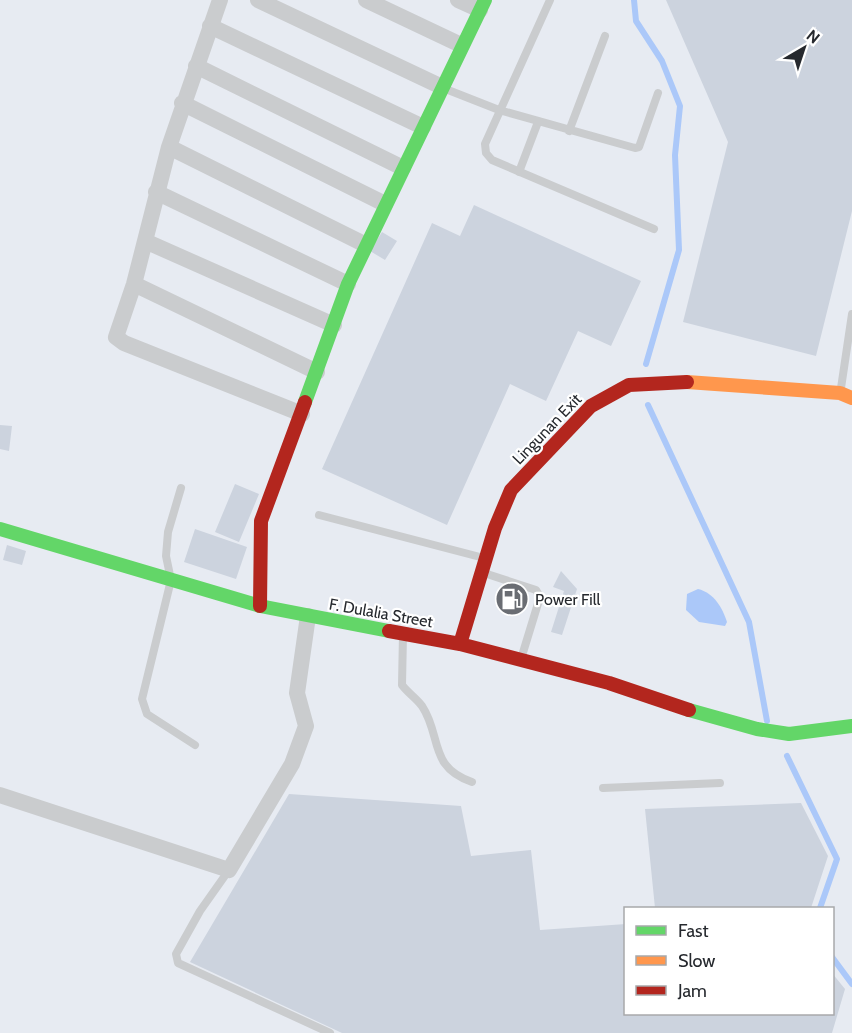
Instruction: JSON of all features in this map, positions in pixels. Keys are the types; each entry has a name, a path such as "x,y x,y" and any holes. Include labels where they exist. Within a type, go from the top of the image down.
{"street":[{"path":"220,0 182,103 156,192 134,284 116,337 124,343 302,414"},
{"path":"258,0 442,87"},
{"path":"366,0 460,45"},
{"path":"260,606 261,521 348,284 460,45 482,5 458,0"},
{"path":"210,26 423,127"},
{"path":"196,66 403,168"},
{"path":"182,103 385,204"},
{"path":"169,147 366,244"},
{"path":"156,192 348,284"},
{"path":"145,241 334,325"},
{"path":"134,284 317,372"},
{"name":"Lingunan Exit","path":"460,644 511,490 591,406 629,385 679,381 848,399"},
{"name":"F. Dulalia Street","path":"0,529 260,606 460,644 609,683 678,707 757,729 789,734 852,726"},
{"path":"0,795 229,870 292,764 306,726 297,693 308,616"}],"lane":[{"path":"550,0 499,110 485,144 486,153 492,160 654,229"},
{"path":"569,131 605,36"},
{"path":"442,87 499,110 637,148 658,93"},
{"path":"519,172 538,122"},
{"path":"848,399 852,314"},
{"path":"181,488 168,532 166,556 171,580 142,699 147,714 195,745"},
{"path":"319,516 484,566 536,590 540,597 521,660"},
{"path":"404,633 402,685 422,706 443,762 456,777 472,782"},
{"path":"603,788 720,783"},
{"path":"229,870 200,911 176,954 178,963 330,1033"}],"water":[{"path":"698,589 717,601 727,622 725,626 699,622 686,610 687,594"}],"building":[{"path":"666,0 852,0 852,211 816,356 683,322 728,142"},
{"path":"474,205 641,281 611,346 578,331 546,401 510,384 447,525 322,469 432,223 460,236"},
{"path":"382,232 397,241 385,260 370,251"},
{"path":"0,425 12,426 9,451 0,449"},
{"path":"235,484 259,494 239,542 215,532"},
{"path":"195,529 247,547 236,579 184,562"},
{"path":"7,545 26,551 22,565 3,560"},
{"path":"561,571 577,589 562,635 551,632 564,591 553,587"},
{"name":"Power Fill","path":"509,585 524,591 516,614 500,608"},
{"path":"289,794 461,806 471,856 531,850 540,930 624,924 624,1015 834,1015 834,975 845,989 832,1033 342,1033 190,962"},
{"path":"801,803 828,856 811,907 655,907 645,809"}],"waterway":[{"path":"634,0 636,21 662,61 680,106 675,155 679,250 646,364"},
{"path":"648,405 749,622 767,721"},
{"path":"787,756 837,859 820,907"},
{"path":"834,960 852,984"}],"traffic: fast":[{"path":"305,402 348,284 485,0"},
{"path":"0,529 260,606 389,631"},
{"path":"689,710 757,729 789,734 852,726"}],"traffic: slow":[{"path":"687,382 840,393"},
{"path":"840,393 852,398"}],"traffic: jam":[{"path":"460,644 495,528 511,490 591,406 629,385 687,382"},
{"path":"260,606 261,521 305,402"},
{"path":"389,631 460,644 609,683 689,710"}],"place":[{"name":"Power Fill","path":"512,599"}]}
